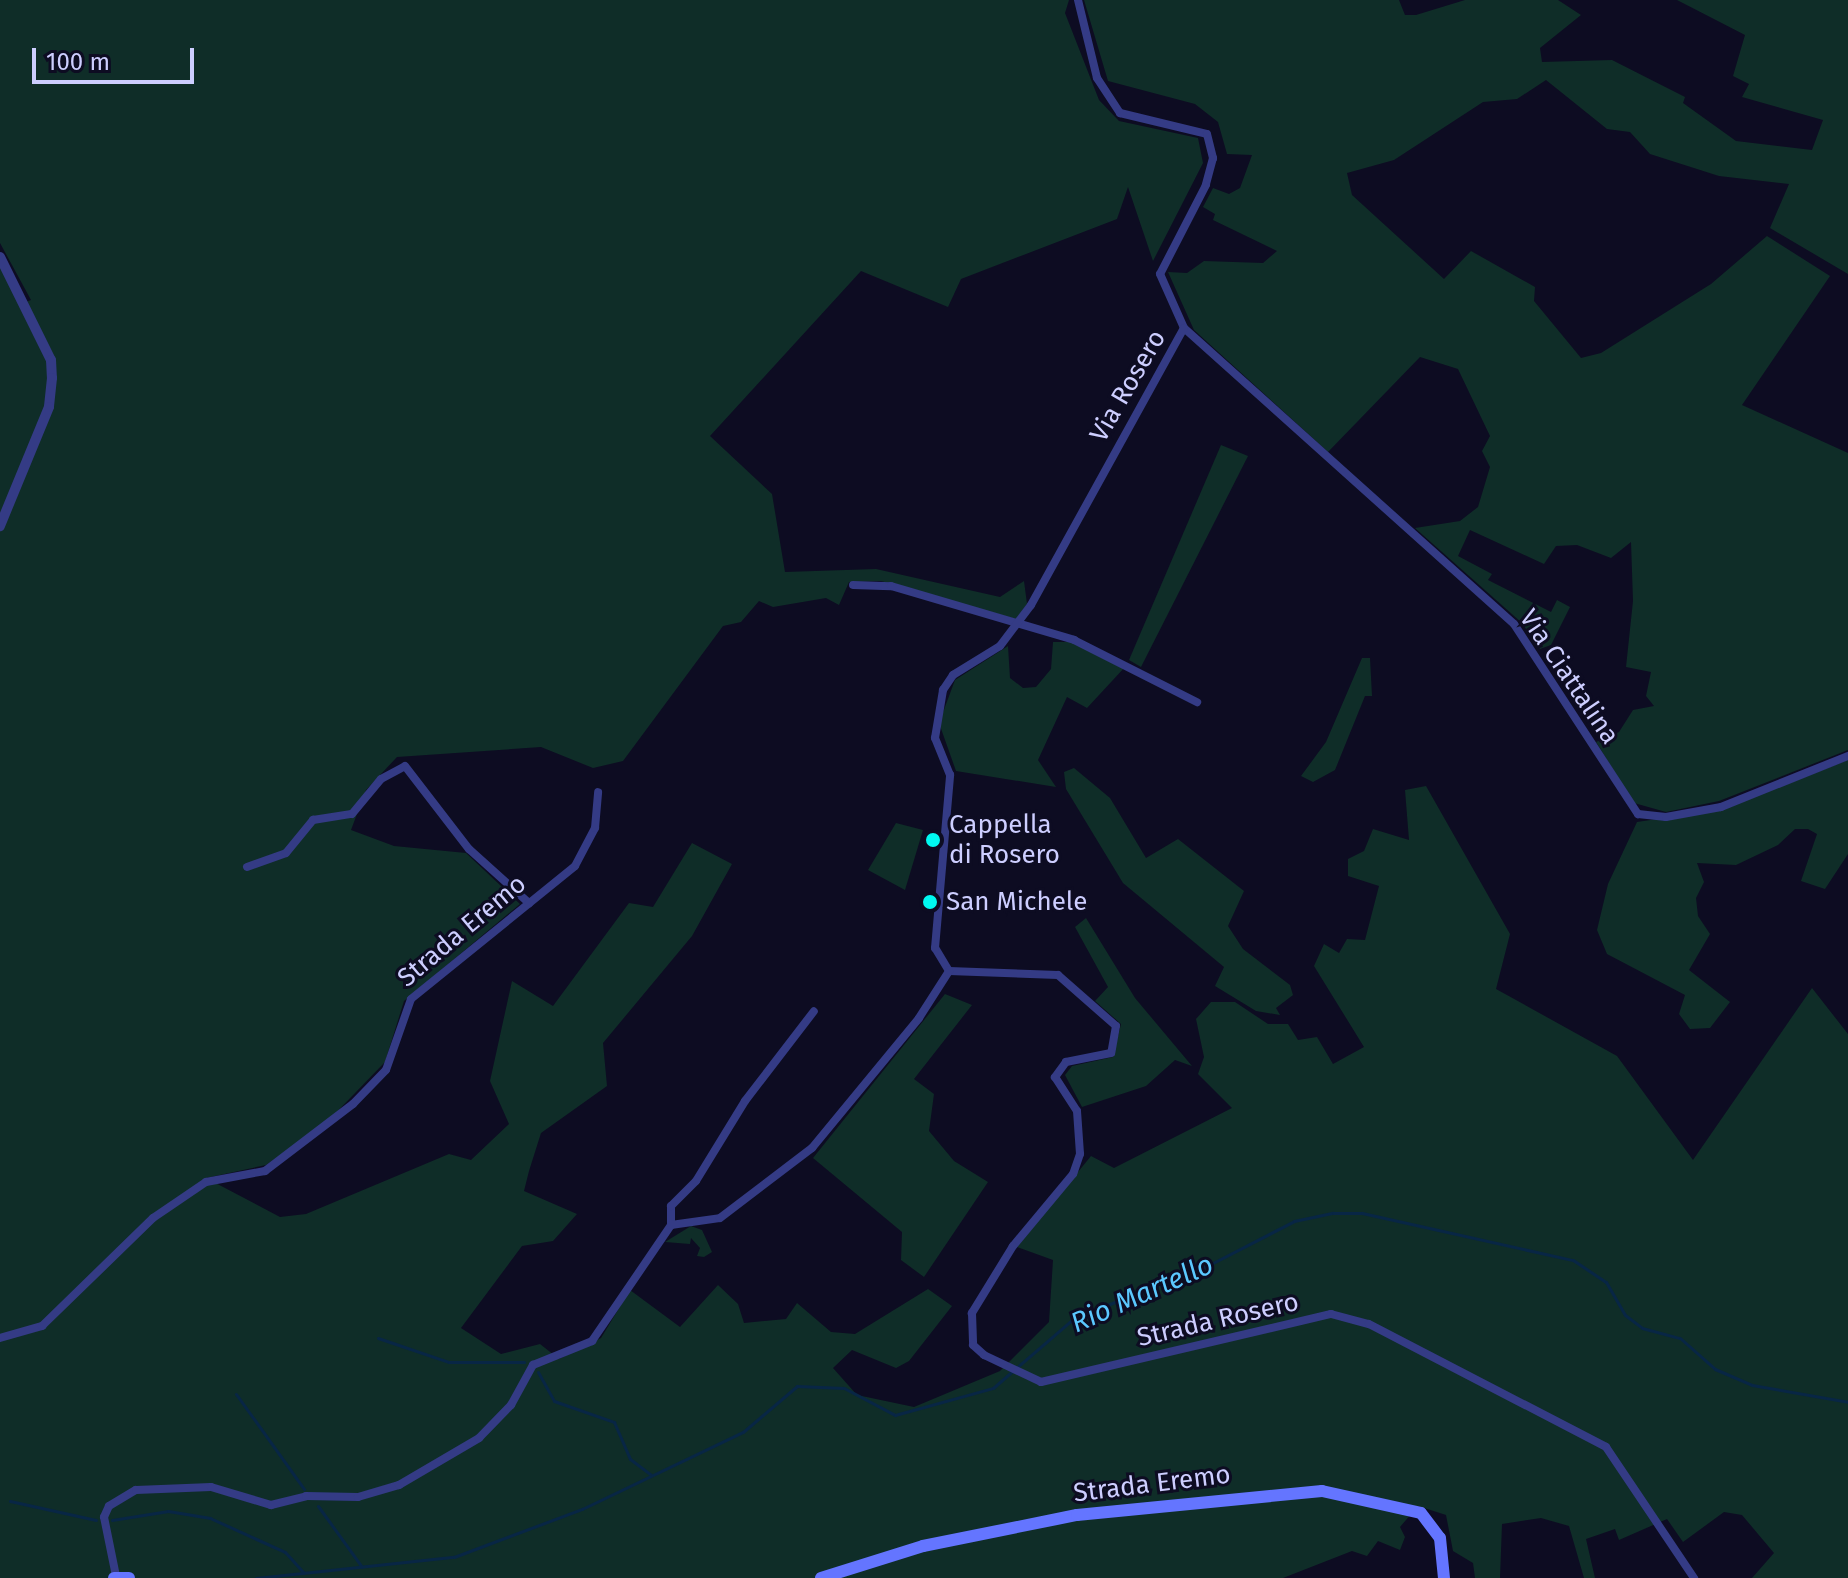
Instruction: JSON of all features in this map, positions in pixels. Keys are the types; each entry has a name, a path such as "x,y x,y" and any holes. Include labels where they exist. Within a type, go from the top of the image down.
{"main road":[{"name":"Strada Eremo","path":"821,1578 923,1546 1077,1515 1322,1491 1421,1513 1440,1538 1444,1578"}],"street":[{"name":"Via Rosero","path":"1018,624 1184,328 1160,274 1206,185 1213,158 1207,134 1120,113 1097,78 1078,0"},
{"path":"0,257 51,360 52,378 49,407 0,526"},
{"name":"Via Ciattalina","path":"1184,328 1514,624 1638,814 1666,817 1721,807 1848,756"},
{"path":"853,585 891,586 1095,648 1197,702"},
{"path":"671,1225 720,1218 812,1148 919,1018 949,971 935,948 950,775 934,721 953,675 991,653 1018,624"},
{"path":"247,867 286,853 313,820 352,814 381,779 405,766 469,849 529,903"},
{"name":"Strada Eremo","path":"0,1338 42,1326 153,1218 206,1182 265,1171 322,1131 386,1070 411,999 586,853 598,792"},
{"name":"Strada Rosero","path":"949,971 1058,975 1116,1026 1111,1053 1059,1069 1055,1077 1077,1111 1081,1133 1073,1174 1013,1246 972,1313 973,1345 1002,1367 1041,1382 1331,1314 1369,1324 1606,1447 1694,1578"},
{"path":"120,1577 104,1517 109,1506 136,1490 211,1487 271,1505 306,1496 358,1497 399,1485 479,1438 511,1405 533,1365 592,1341 671,1225 671,1206 696,1181 745,1101 814,1011"}],"green space":[{"path":"0,0 1069,0 1065,13 1099,100 1119,121 1198,138 1203,163 1153,261 1128,187 1117,219 961,279 948,307 861,271 710,436 772,494 785,572 876,569 1000,597 1024,581 1027,604 1016,619 881,581 849,582 839,605 826,598 773,607 759,601 741,622 723,626 623,761 593,768 541,747 397,757 366,790 351,830 394,846 466,853 520,904 404,1001 385,1062 327,1122 266,1165 206,1178 280,1217 306,1214 449,1154 471,1160 509,1124 490,1081 512,981 553,1006 629,903 653,907 692,843 732,864 692,936 603,1043 607,1086 541,1133 529,1171 524,1191 577,1214 553,1241 522,1246 461,1328 501,1354 540,1344 559,1359 601,1338 630,1290 680,1327 718,1285 738,1304 744,1323 786,1319 797,1303 831,1332 855,1334 928,1289 952,1306 909,1361 896,1368 852,1350 833,1368 857,1395 914,1407 1000,1371 1049,1322 1053,1260 1017,1247 1091,1156 1114,1168 1232,1108 1198,1074 1204,1057 1196,1019 1211,1002 1235,1002 1268,1024 1288,1024 1298,1040 1317,1037 1333,1064 1364,1047 1314,966 1324,944 1339,953 1347,939 1365,940 1379,886 1348,876 1348,859 1364,851 1373,829 1409,840 1405,790 1426,786 1510,934 1496,989 1617,1056 1693,1160 1812,988 1848,1034 1848,1578 1752,1578 1774,1553 1742,1515 1724,1512 1683,1542 1667,1519 1619,1540 1615,1529 1586,1539 1595,1578 1584,1578 1569,1526 1541,1518 1502,1524 1500,1578 1475,1578 1473,1563 1453,1551 1446,1515 1418,1506 1400,1527 1405,1537 1400,1550 1378,1541 1367,1556 1352,1551 1283,1578 0,1578 0,263 21,304 31,300 0,243"},
{"path":"1084,0 1399,0 1405,15 1416,15 1465,0 1558,0 1581,15 1540,48 1542,62 1612,60 1685,97 1683,103 1736,141 1812,150 1823,120 1742,97 1749,84 1733,76 1745,35 1677,0 1848,0 1848,274 1770,228 1789,184 1719,176 1650,154 1630,132 1607,129 1546,80 1517,99 1483,102 1394,160 1347,173 1352,195 1444,279 1471,251 1535,287 1534,301 1581,358 1601,353 1711,284 1767,236 1830,276 1742,405 1848,453 1848,750 1719,801 1666,812 1634,803 1596,742 1619,732 1633,710 1654,706 1646,696 1651,672 1626,667 1633,601 1631,542 1611,558 1577,545 1556,546 1544,564 1470,530 1458,556 1492,574 1488,580 1551,612 1557,600 1570,607 1551,645 1540,649 1522,623 1415,528 1460,521 1478,507 1490,467 1482,451 1490,436 1458,369 1420,357 1328,452 1194,330 1168,272 1187,273 1204,261 1263,263 1277,251 1213,220 1215,214 1203,207 1213,188 1229,194 1240,188 1252,155 1227,154 1218,122 1195,104 1108,81"},
{"path":"1221,445 1248,456 1141,667 1129,660"},
{"path":"1053,642 1070,642 1125,667 1087,708 1067,697 1038,760 1056,787 956,771 939,723 955,680 1008,646 1010,678 1023,688 1036,687 1051,669"},
{"path":"1362,658 1370,658 1372,696 1365,696 1335,770 1313,782 1301,776 1326,742"},
{"path":"1848,760 1848,854 1825,889 1801,881 1817,834 1808,829 1795,829 1778,845 1736,865 1697,863 1704,882 1696,898 1698,916 1710,934 1689,970 1730,1002 1710,1028 1690,1029 1679,1014 1685,995 1607,954 1597,930 1608,884 1637,822 1724,809"},
{"path":"1074,768 1110,798 1146,858 1178,839 1244,891 1228,926 1243,949 1290,985 1293,995 1276,1008 1280,1015 1256,1011 1215,986 1224,967 1123,883 1066,789 1064,772"},
{"path":"896,823 923,830 905,890 868,870"},
{"path":"1086,918 1135,998 1192,1066 1175,1060 1146,1086 1082,1107 1065,1075 1072,1066 1113,1057 1121,1024 1095,1001 1108,987 1075,927"},
{"path":"945,994 972,1005 914,1079 934,1094 929,1131 954,1161 988,1182 924,1277 901,1260 902,1232 813,1158"},
{"path":"691,1226 702,1230 712,1252 704,1257 697,1256 700,1248 691,1238 690,1244 665,1242"}],"waterway":[{"name":"Rio Martello","path":"256,1578 454,1557 582,1509 743,1432 797,1386 844,1388 895,1415 993,1388 1074,1318 1207,1266 1294,1221 1333,1213 1362,1213 1573,1260 1606,1282 1625,1315 1642,1328 1680,1338 1715,1369 1752,1385 1848,1402"},
{"path":"378,1338 449,1362 524,1362"},
{"path":"538,1372 554,1401 614,1422 630,1459 651,1475"},
{"path":"236,1394 304,1489"},
{"path":"10,1501 96,1520"},
{"path":"318,1506 362,1567"},
{"path":"112,1520 168,1511 210,1518 285,1552 304,1573"}],"place":[{"name":"Cappella di Rosero","path":"933,840"},
{"name":"San Michele","path":"930,902"}]}
